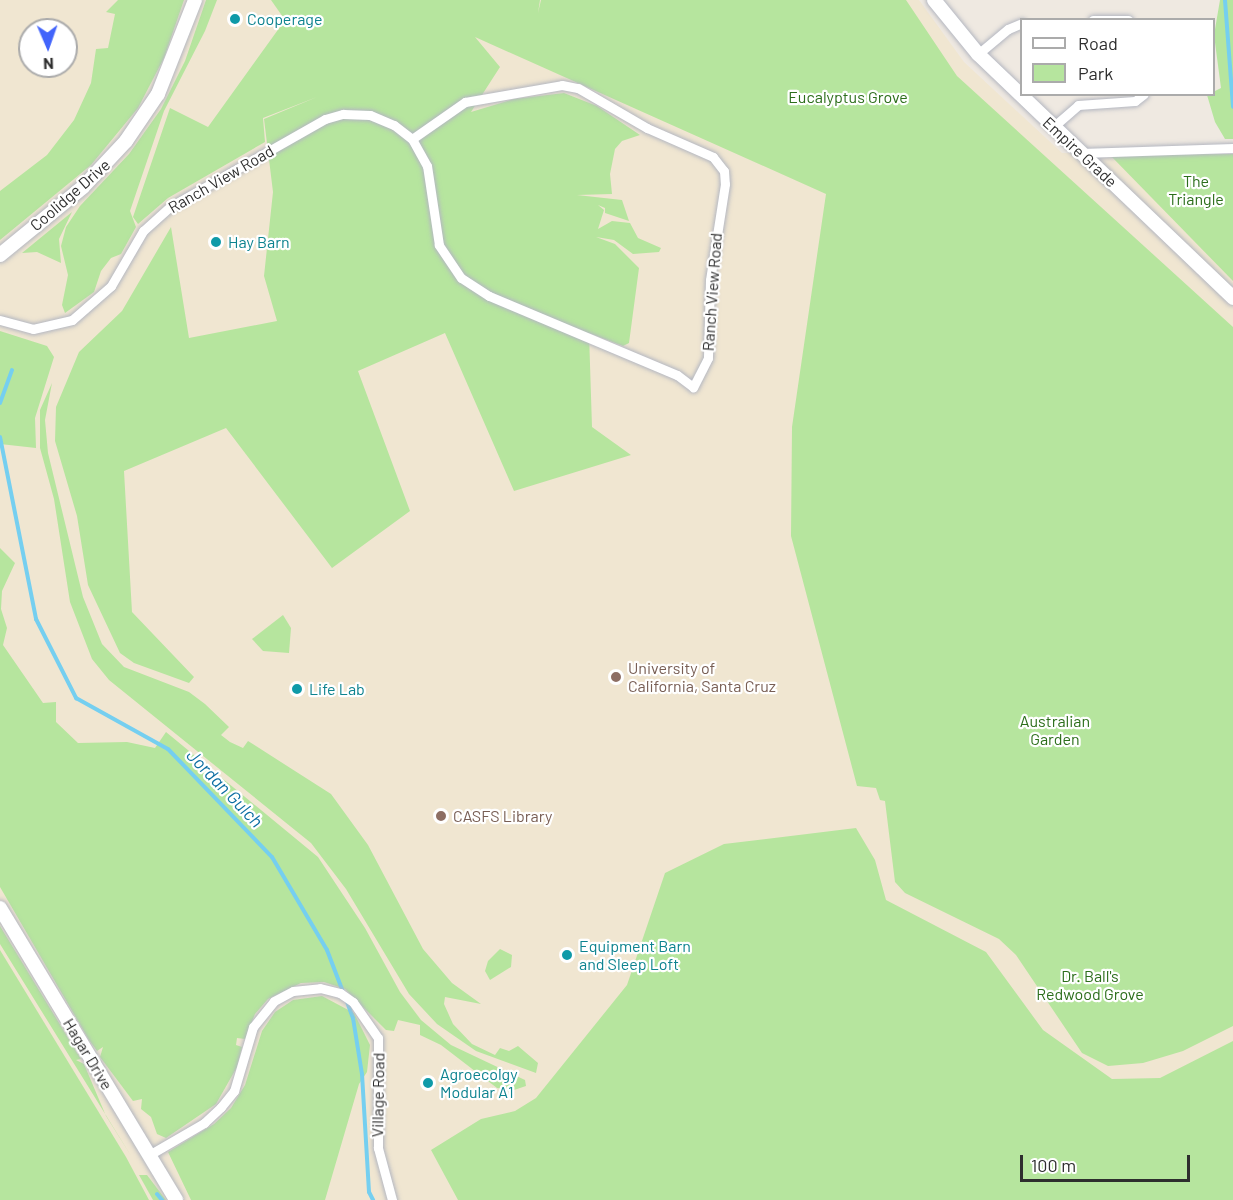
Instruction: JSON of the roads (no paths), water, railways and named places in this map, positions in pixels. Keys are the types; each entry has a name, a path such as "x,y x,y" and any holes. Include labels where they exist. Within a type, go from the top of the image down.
{"main road":[{"name":"Coolidge Drive","path":"0,255 83,188 142,120 176,58 195,0"},
{"name":"Empire Grade","path":"934,0 978,54 1020,95"},
{"name":"Empire Grade","path":"1021,96 1233,298"},
{"name":"Hagar Drive","path":"0,908 176,1200"}],"street":[{"path":"978,54 1008,29 1020,24"},
{"name":"Ranch View Road","path":"0,320 33,329 72,320 111,286 143,231 170,207 325,119 343,114 370,115 394,125 412,139 427,166 440,245 460,278 489,296 677,375 693,387 708,358 712,249 725,184 724,171 713,157 647,128 578,88 562,85 465,102 412,139"},
{"path":"1053,127 1078,105 1135,101 1141,96"},
{"path":"1081,153 1233,148"},
{"name":"Village Road","path":"148,1155 204,1123 222,1107 234,1091 253,1027 263,1012 283,995 320,988 340,993 353,1002 378,1038 378,1148 392,1200"}],"waterway":[{"path":"1225,0 1233,107"},
{"name":"Jordan Gulch","path":"0,403 12,370"},
{"name":"Jordan Gulch","path":"0,437 36,619 76,698 168,749 272,857 327,950 343,992"},
{"name":"Jordan Gulch","path":"346,999 353,1018 362,1074 369,1192 373,1200"},
{"path":"157,1194 162,1200"}],"place":[{"name":"Cooperage","path":"235,19"},
{"name":"Hay Barn","path":"216,242"},
{"name":"University of California, Santa Cruz","path":"616,677"},
{"name":"Life Lab","path":"297,689"},
{"name":"CASFS Library","path":"441,816"},
{"name":"Equipment Barn and Sleep Loft","path":"567,955"},
{"name":"Agroecolgy Modular A1","path":"428,1083"}],"park label":[{"name":"Eucalyptus Grove","path":"848,97"},
{"name":"The Triangle","path":"1196,190"},
{"name":"Australian Garden","path":"1055,730"},
{"name":"Dr. Ball's Redwood Grove","path":"1090,985"}]}
